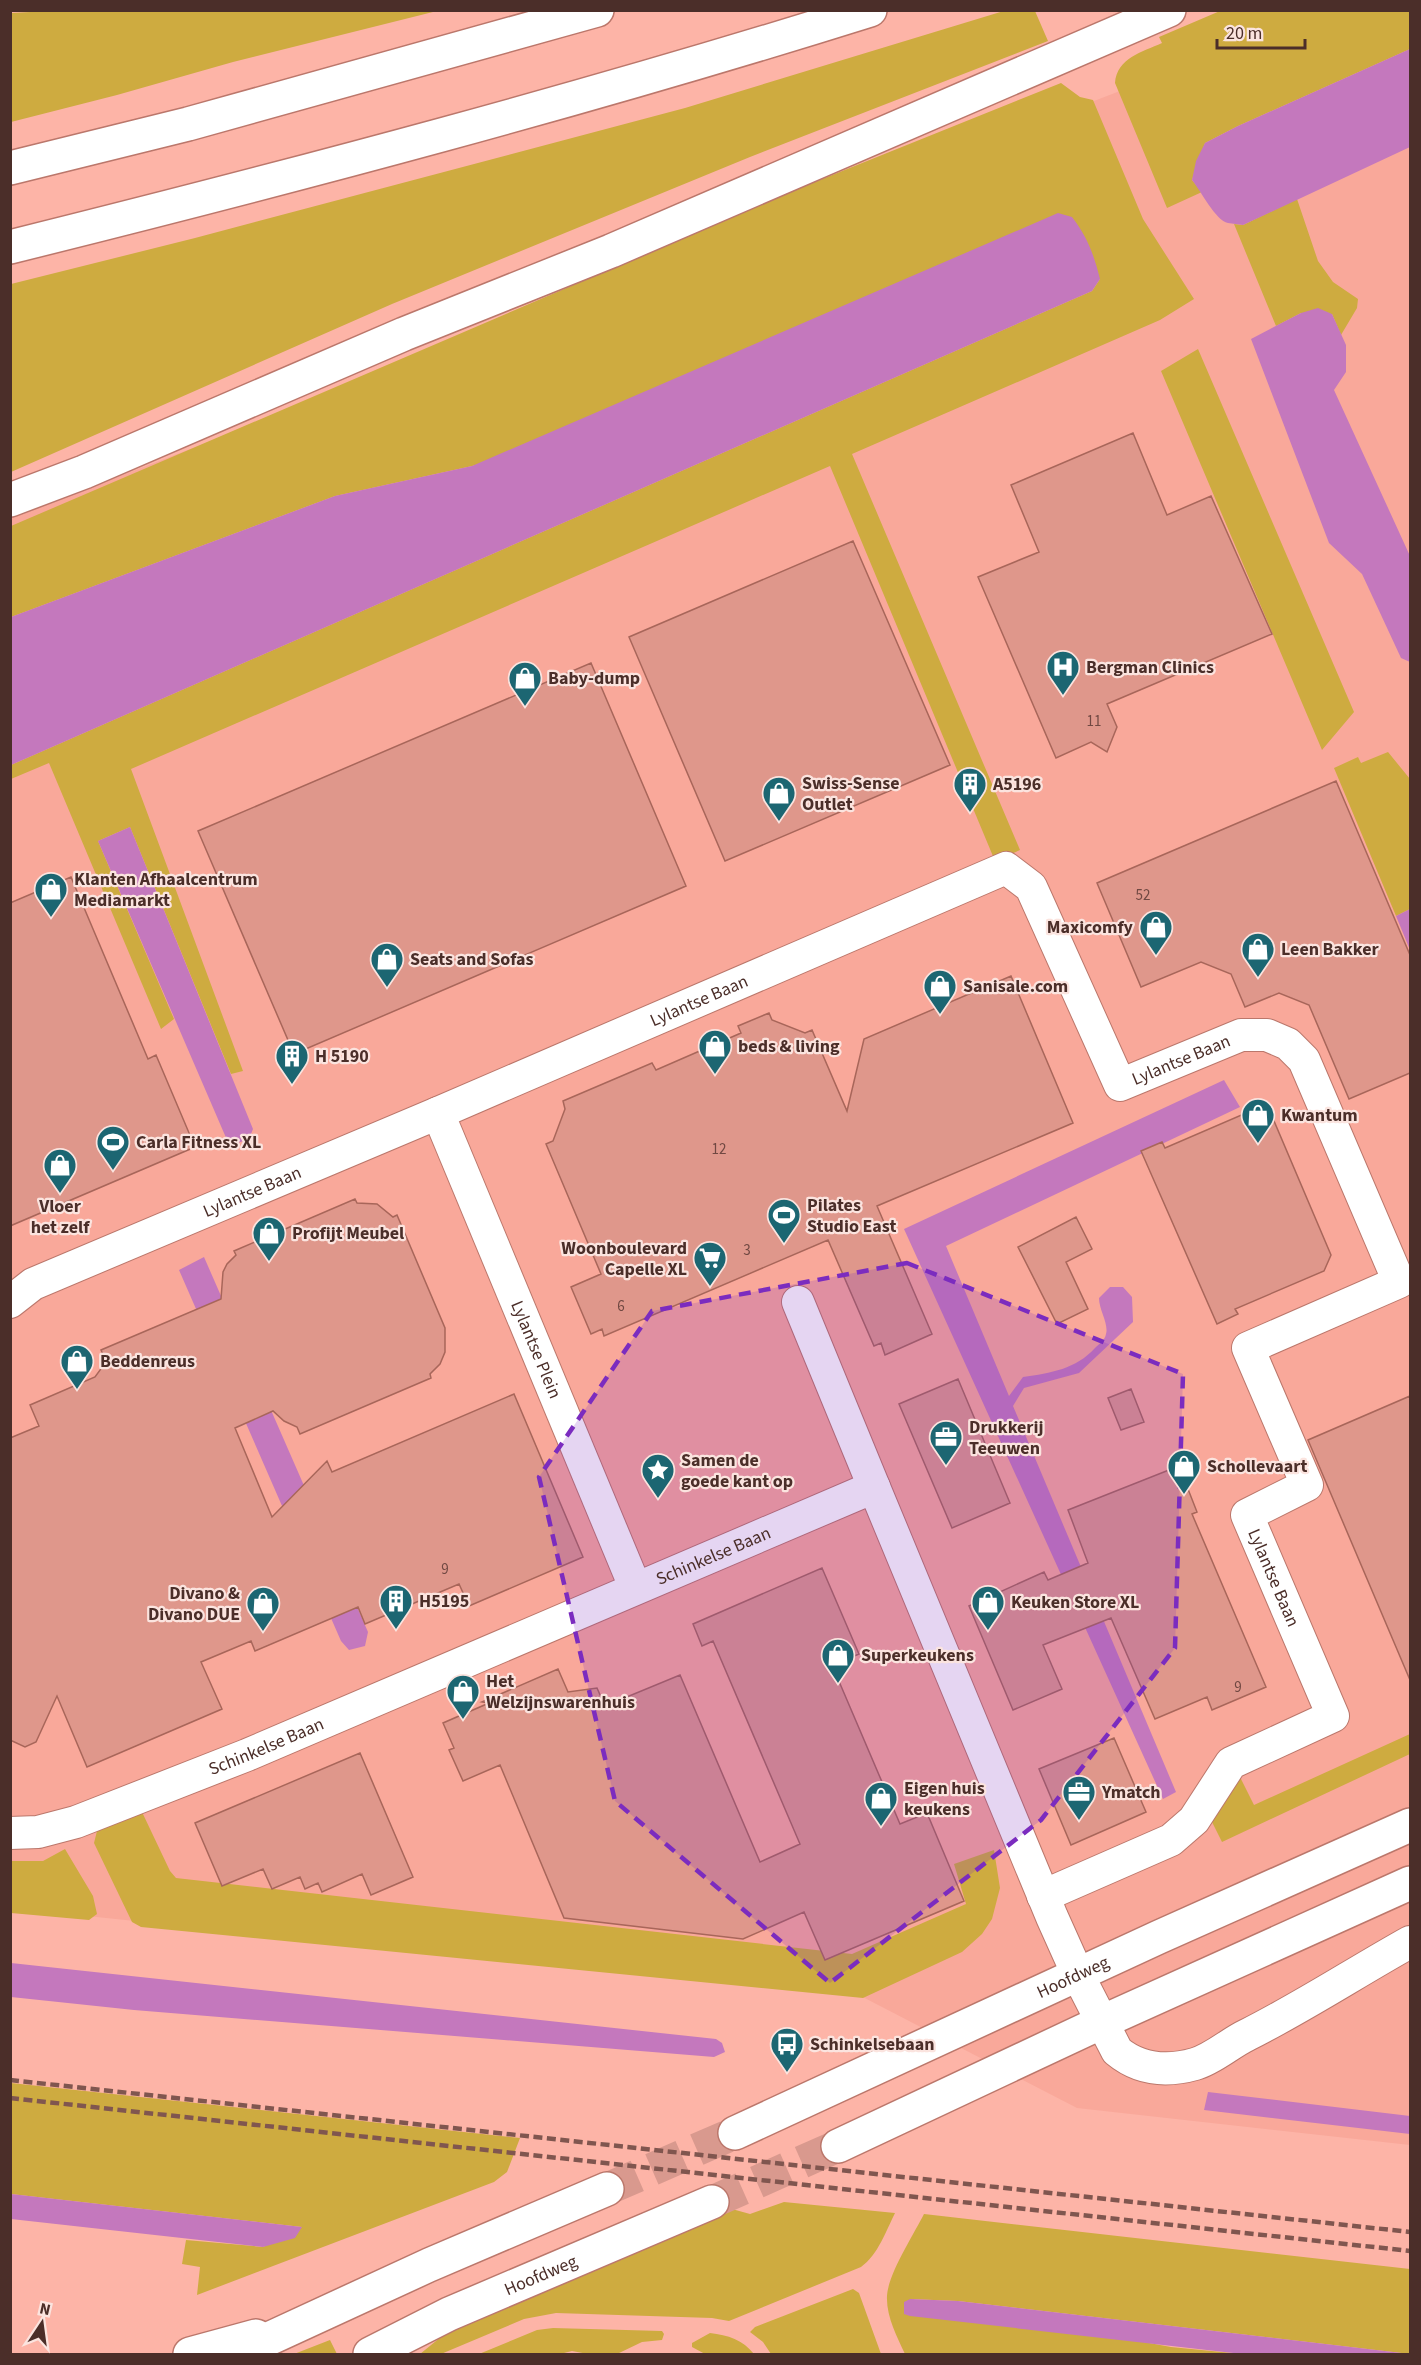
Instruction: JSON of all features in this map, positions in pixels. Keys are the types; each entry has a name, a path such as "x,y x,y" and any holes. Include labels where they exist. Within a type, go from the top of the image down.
{"main road":[{"path":"10,168 188,124 597,10"},
{"path":"10,247 444,135 870,10"},
{"path":"10,500 84,472 404,334 611,251 1169,10"},
{"name":"Hoofdweg","path":"735,2133 1410,1824"},
{"path":"838,2146 1102,2022 1410,1883"},
{"path":"236,2355 429,2265 607,2189"},
{"name":"Hoofdweg","path":"370,2355 449,2314 712,2202"},
{"path":"190,2355 315,2318"}],"street":[{"name":"Lylantse Baan","path":"10,1302 33,1284 438,1113 1006,868 1031,887 1119,1085 1241,1035 1267,1035 1288,1044 1304,1060 1400,1282 1248,1348 1307,1485 1247,1515 1334,1716 1230,1763 1194,1820 1171,1839 1043,1896"},
{"name":"Lylantse Plein","path":"438,1113 635,1587"},
{"path":"798,1302 1043,1896 1078,1975 1117,2051 1126,2058 1149,2068 1167,2069 1197,2064 1264,2027 1354,1972 1410,1942"},
{"name":"Schinkelse Baan","path":"10,1833 38,1832 76,1822 247,1755 874,1486"}],"highlighted area":[{"path":"907,1263 1183,1374 1175,1648 1041,1820 830,1983 615,1801 539,1477 652,1311"}],"shaded area":[{"path":"1007,10 1035,11 1048,41 750,157 392,304 11,472 11,284 195,238 685,108"},
{"path":"49,11 437,11 233,62 11,122 11,13"},
{"path":"1220,11 1410,11 1410,49 1205,143 1192,180 1202,192 1167,208 1115,83 1117,74 1120,67 1132,57 1162,43 1159,37"},
{"name":"Woonboulevard Capelle XL","path":"1328,11 1410,11 1410,2145 1077,2108 855,1993 684,1979 11,1908 11,518"},
{"path":"1410,49 1410,147 1243,225 1228,223 1219,217 1192,180 1196,161 1205,143"},
{"path":"1061,83 1080,97 1093,100 1143,219 1194,299 1160,320 852,454 1020,850 995,861 830,466 131,769 243,1071 231,1074 130,827 98,841 174,1019 161,1029 49,763 11,779 11,765 1092,291 1100,279 472,466 335,496 11,617 11,526 800,188"},
{"path":"1297,199 1318,261 1333,282 1358,299 1357,308 1341,335 1332,314 1301,313 1276,326 1234,224 1243,225"},
{"path":"1058,213 1072,217 1089,246 1100,279 1092,291 11,765 11,617 335,496 472,466"},
{"path":"1318,308 1332,314 1346,345 1346,372 1334,390 1410,556 1410,662 1401,658 1362,574 1329,543 1251,339 1301,313"},
{"path":"1198,349 1354,712 1322,750 1161,371"},
{"path":"1388,752 1410,779 1410,909 1396,916 1334,768 1358,757 1361,763"},
{"path":"130,827 253,1129 249,1139 232,1145 227,1140 98,841"},
{"path":"1410,909 1410,950 1396,916"},
{"path":"1224,1080 1240,1107 946,1246 1009,1396 1023,1377 1053,1372 1071,1365 1080,1361 1102,1342 1107,1330 1099,1298 1110,1287 1123,1287 1132,1297 1133,1322 1079,1373 1024,1388 1013,1406 1176,1792 1163,1799 904,1229"},
{"path":"204,1257 368,1632 365,1646 349,1650 341,1641 179,1270"},
{"path":"1410,1734 1410,1754 1222,1842 1209,1816 1240,1777 1254,1805"},
{"path":"142,1812 170,1871 176,1878 852,1954 966,1904 954,1864 994,1850 1000,1888 992,1919 982,1934 962,1952 863,1998 141,1927 132,1922 94,1843 97,1831"},
{"path":"65,1849 93,1896 97,1914 89,1920 11,1913 11,1861 43,1861"},
{"path":"11,1963 716,2039 722,2043 725,2052 714,2057 134,2010 11,1997"},
{"path":"11,2083 520,2138 507,2172 494,2182 197,2295 200,2267 182,2264 186,2240 263,2247 302,2227 11,2194"},
{"path":"1208,2092 1410,2116 1410,2134 1204,2110"},
{"path":"11,2194 302,2227 295,2238 263,2247 11,2219"},
{"path":"784,2202 895,2213 877,2249 861,2267 729,2321 712,2318 556,2313 524,2319 441,2354 420,2354 452,2328 732,2209 750,2214"},
{"path":"924,2214 1410,2269 1410,2354 958,2301 910,2299 1171,2347 1242,2354 905,2354 890,2319 887,2304 888,2287"},
{"path":"853,2289 859,2293 881,2354 771,2354 763,2342 750,2332 755,2327"},
{"path":"910,2299 958,2301 1410,2354 1242,2354 910,2316 904,2314 904,2302"},
{"path":"553,2328 662,2331 664,2334 662,2340 642,2342 617,2354 588,2354 572,2351 560,2354 479,2354 537,2330"},
{"path":"710,2333 735,2339 754,2354 705,2354 692,2347 692,2343"},
{"path":"330,2340 337,2354 294,2354"}],"building":[{"path":"1133,433 1167,515 1211,496 1272,634 1107,704 1117,727 1107,752 1091,742 1056,758 978,577 1039,552 1011,485"},
{"path":"853,541 950,765 725,861 629,637"},
{"path":"591,663 686,886 294,1054 198,831"},
{"path":"1336,781 1410,955 1410,1073 1349,1099 1309,1005 1279,993 1245,1007 1231,974 1201,962 1141,987 1097,883"},
{"path":"71,877 148,1059 156,1055 195,1147 10,1226 10,903"},
{"path":"1011,976 1073,1123 877,1206 932,1334 885,1355 881,1343 874,1346 828,1240 604,1336 602,1329 591,1334 571,1287 601,1274 546,1144 553,1141 565,1109 563,1101 652,1063 656,1070 741,1033 738,1026 769,1013 772,1020 805,1033 812,1030 847,1111 864,1039"},
{"path":"1253,1110 1271,1114 1331,1255 1324,1271 1235,1309 1238,1314 1217,1324 1141,1151 1162,1142 1165,1148"},
{"path":"355,1199 357,1203 377,1204 393,1217 397,1215 445,1328 445,1352 440,1364 430,1374 431,1378 300,1434 297,1427 284,1421 273,1411 235,1428 272,1517 327,1461 332,1472 514,1394 583,1557 469,1606 459,1584 365,1624 358,1607 255,1651 251,1641 201,1662 222,1709 87,1767 57,1696 36,1742 25,1747 10,1740 10,1438 39,1426 30,1405 95,1377 106,1362 101,1350 221,1299 223,1272 236,1255 234,1251"},
{"path":"1076,1217 1092,1249 1066,1262 1088,1309 1057,1324 1018,1247"},
{"path":"958,1379 1010,1503 952,1528 899,1404"},
{"path":"1131,1389 1144,1422 1121,1430 1108,1398"},
{"path":"1410,1396 1410,1680 1308,1440"},
{"path":"1179,1466 1197,1512 1192,1514 1266,1687 1212,1710 1207,1697 1155,1719 1111,1618 1043,1645 1062,1689 1013,1710 969,1606 1044,1572 1048,1580 1088,1563 1068,1510"},
{"path":"822,1568 859,1654 832,1665 900,1824 927,1813 964,1901 825,1960 804,1912 743,1939 564,1918 500,1765 463,1781 449,1750 454,1748 443,1723 489,1703 482,1702 558,1669 568,1692 597,1688 605,1706 680,1675 760,1862 800,1844 713,1641 702,1646 693,1624"},
{"path":"1114,1738 1146,1812 1071,1845 1039,1769"},
{"path":"360,1753 413,1877 371,1895 362,1874 322,1892 318,1883 305,1889 300,1877 272,1889 263,1869 222,1886 195,1823"}],"tunnel":[{"path":"607,2189 735,2133"},
{"path":"712,2202 838,2146"}],"railway":[{"path":"10,2080 1410,2232"},
{"path":"10,2098 1410,2251"}],"place":[{"name":"Bergman Clinics","path":"1063,696"},
{"name":"Baby-dump","path":"525,707"},
{"name":"A5196","path":"970,813"},
{"name":"Swiss-Sense Outlet","path":"779,822"},
{"name":"Klanten Afhaalcentrum Mediamarkt","path":"51,918"},
{"name":"Maxicomfy","path":"1156,956"},
{"name":"Leen Bakker","path":"1258,978"},
{"name":"Seats and Sofas","path":"387,988"},
{"name":"Sanisale.com","path":"940,1015"},
{"name":"beds & living","path":"715,1075"},
{"name":"H 5190","path":"292,1085"},
{"name":"Kwantum","path":"1258,1144"},
{"name":"Carla Fitness XL","path":"113,1171"},
{"name":"Vloer het zelf","path":"60,1194"},
{"name":"Pilates Studio East","path":"784,1244"},
{"name":"Profijt Meubel","path":"269,1262"},
{"name":"Woonboulevard Capelle XL","path":"710,1287"},
{"name":"Beddenreus","path":"77,1390"},
{"name":"Drukkerij Teeuwen","path":"946,1466"},
{"name":"Schollevaart","path":"1184,1495"},
{"name":"Samen de goede kant op","path":"658,1499"},
{"name":"H5195","path":"396,1630"},
{"name":"Keuken Store XL","path":"988,1631"},
{"name":"Divano & Divano DUE","path":"263,1632"},
{"name":"Superkeukens","path":"838,1684"},
{"name":"Het Welzijnswarenhuis","path":"463,1720"},
{"name":"Ymatch","path":"1079,1821"},
{"name":"Eigen huis keukens","path":"881,1827"},
{"name":"Schinkelsebaan","path":"787,2073"}]}
